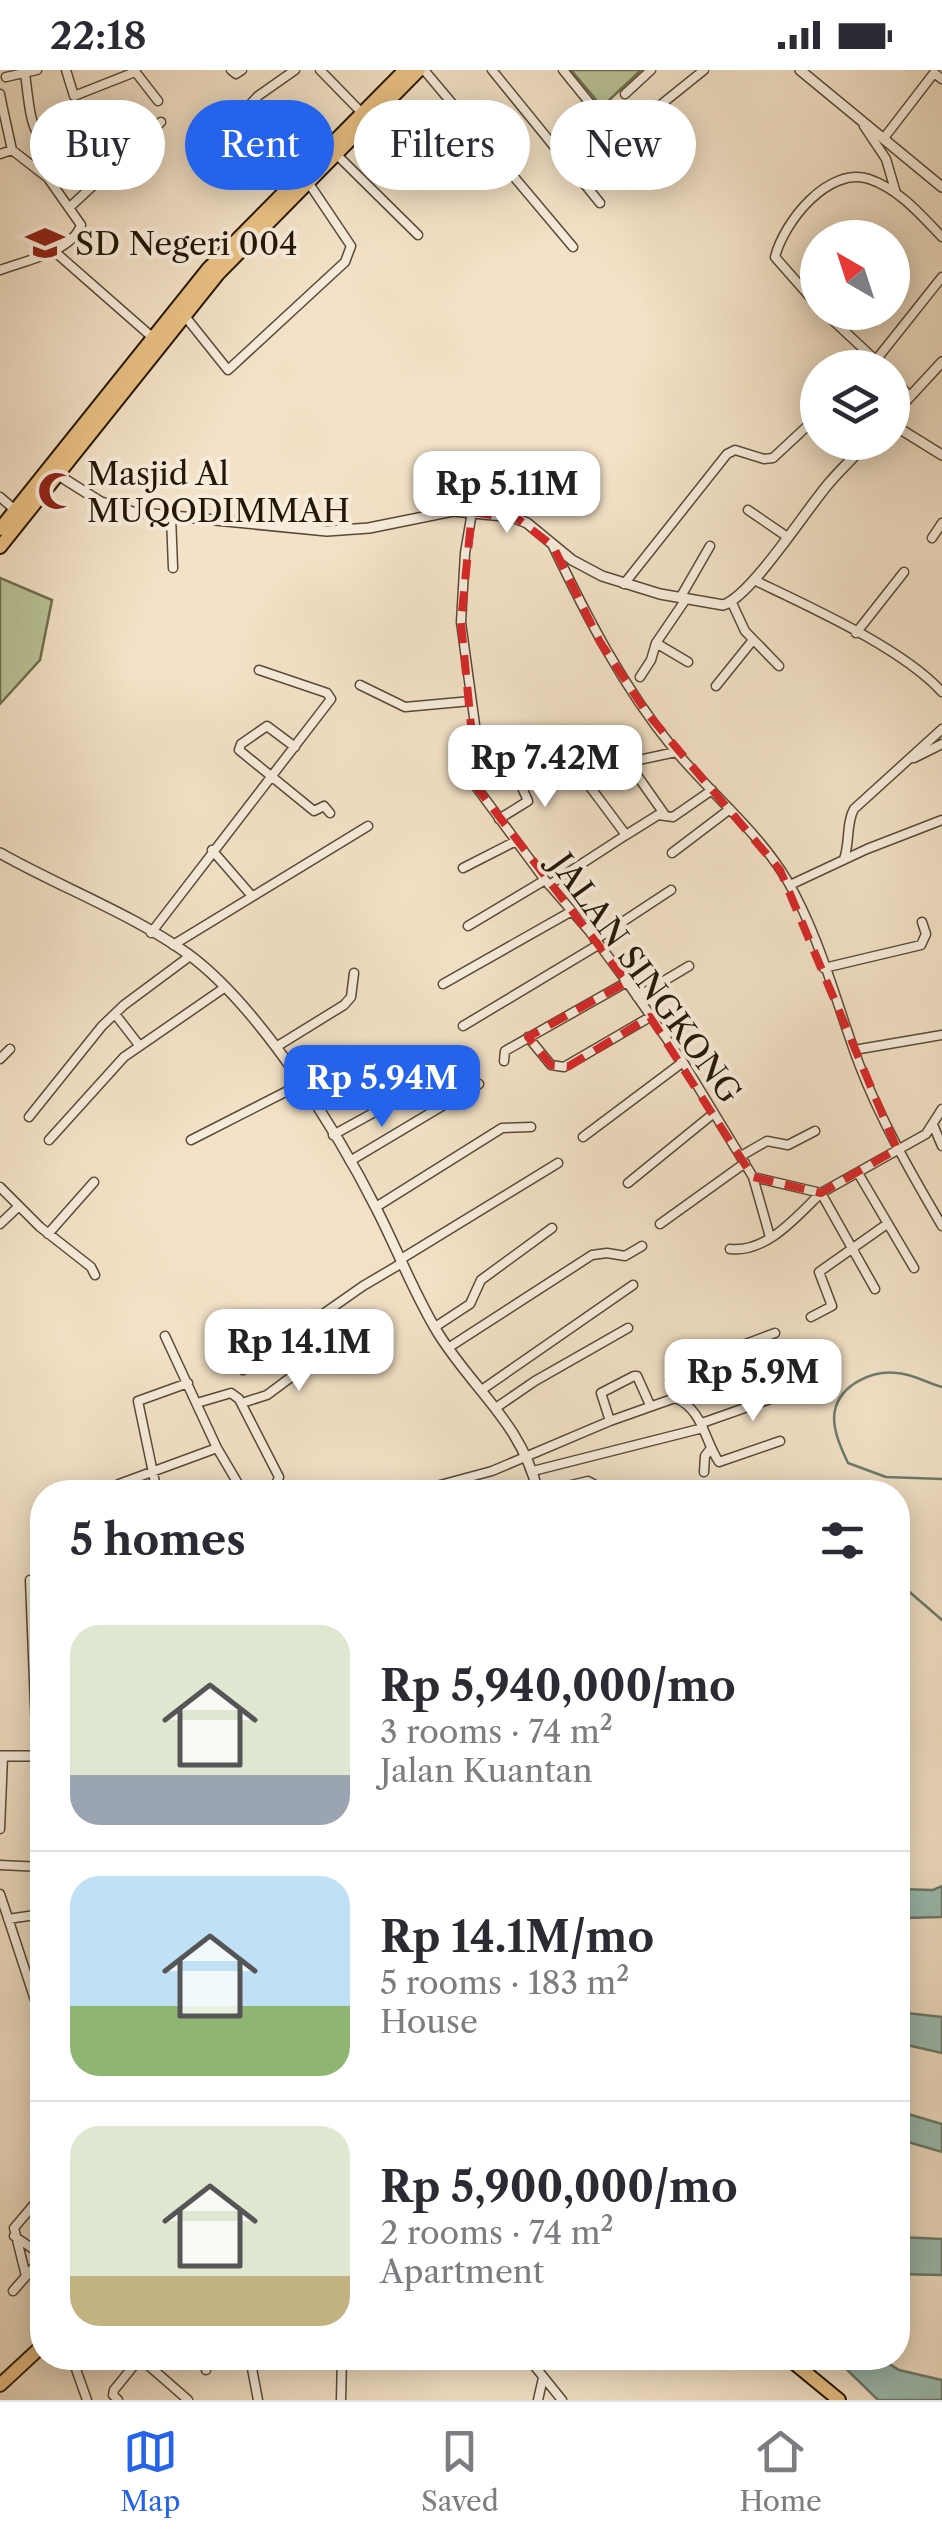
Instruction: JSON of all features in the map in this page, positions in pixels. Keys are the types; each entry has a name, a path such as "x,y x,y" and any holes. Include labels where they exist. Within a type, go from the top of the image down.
{"highway":[{"path":"374,100 405,70"},
{"path":"334,148 421,70"},
{"path":"334,147 354,122"},
{"path":"0,530 220,256 290,190"},
{"path":"0,546 218,274 300,190"},
{"path":"0,2385 30,2357"},
{"path":"803,2370 839,2400"}],"street":[{"path":"6,77 36,70"},
{"path":"66,70 74,96 134,71 156,100"},
{"path":"231,70 236,74 242,70"},
{"path":"254,100 294,70"},
{"path":"320,70 354,104"},
{"path":"421,70 573,247"},
{"path":"492,70 600,202"},
{"path":"563,70 587,100"},
{"path":"625,94 651,70"},
{"path":"667,100 704,70"},
{"path":"800,70 942,186"},
{"path":"25,73 30,115"},
{"path":"884,138 936,74"},
{"path":"0,94 12,150 40,170 70,207 80,231 54,250 0,270"},
{"path":"859,117 889,164 896,193"},
{"path":"0,154 12,150"},
{"path":"334,152 418,234"},
{"path":"800,286 774,257 780,238 798,212 823,191 852,178 874,181 896,193 942,237"},
{"path":"70,207 88,190"},
{"path":"184,315 221,365 230,370 345,262 351,253 350,246 313,190"},
{"path":"54,250 152,337"},
{"path":"890,350 942,277"},
{"path":"843,330 865,350"},
{"path":"910,397 942,362"},
{"path":"624,584 727,454 735,450 774,458 800,433"},
{"path":"910,433 942,455"},
{"path":"58,475 108,504 133,512 171,516 337,531 429,514 472,512 518,519 586,569 624,584 717,605 732,602 754,580 851,460"},
{"path":"0,498 15,510"},
{"path":"748,510 786,536"},
{"name":"JALAN SINGKONG","path":"472,512 461,622 478,788 597,942 682,1062 753,1177 770,1237"},
{"path":"171,516 173,568"},
{"path":"932,538 942,523"},
{"path":"554,546 600,642 676,752 730,810 790,885 897,1149 942,1226"},
{"path":"640,676 710,546"},
{"path":"856,633 904,572"},
{"path":"754,580 922,670 942,692"},
{"path":"732,602 745,631 778,666"},
{"path":"716,686 754,640"},
{"path":"656,643 688,662"},
{"path":"152,933 331,697 258,670"},
{"path":"360,684 405,707 471,701"},
{"path":"295,746 267,726 241,744 240,752 314,811 324,806 330,813"},
{"path":"844,859 850,816 942,729"},
{"path":"905,763 942,744"},
{"path":"626,835 582,776 586,770 676,752"},
{"path":"627,761 666,817"},
{"path":"499,819 528,801 517,776"},
{"path":"468,926 658,815 675,816 712,790"},
{"path":"672,853 730,810"},
{"path":"790,885 942,820"},
{"path":"173,945 368,826"},
{"path":"463,868 516,842"},
{"path":"212,850 251,895"},
{"path":"0,854 190,956 276,1048 350,1161 434,1327 497,1407 528,1456 536,1480"},
{"path":"463,1026 597,942 671,890"},
{"path":"444,984 572,911"},
{"path":"824,968 915,948 925,941 922,922"},
{"path":"29,1118 115,1014 190,956"},
{"path":"637,997 689,966"},
{"path":"276,1048 344,1005 351,998 354,973"},
{"path":"504,1061 505,1051 626,982"},
{"path":"49,1140 111,1070 140,1045 224,988"},
{"path":"115,1014 140,1045"},
{"path":"528,1037 550,1065 564,1067 650,1017"},
{"path":"854,1050 942,1035"},
{"path":"0,1059 10,1049"},
{"path":"583,1137 682,1062"},
{"path":"191,1140 301,1084"},
{"path":"350,1161 478,1084"},
{"path":"333,1135 413,1091"},
{"path":"730,1249 748,1249 770,1237 821,1192 918,1139 934,1127 942,1110"},
{"path":"628,1183 714,1113"},
{"path":"376,1207 502,1128 531,1127"},
{"path":"934,1127 942,1146"},
{"path":"660,1224 767,1140 788,1145 815,1130"},
{"path":"243,1370 363,1286 558,1162"},
{"path":"858,1173 914,1268"},
{"path":"753,1177 821,1192 875,1289"},
{"path":"48,1234 94,1182"},
{"path":"0,1187 48,1234 90,1267 94,1275"},
{"path":"0,1224 19,1206"},
{"path":"811,1317 832,1306 820,1272 887,1224"},
{"path":"434,1327 472,1302 481,1280 552,1228"},
{"path":"448,1348 592,1254 625,1256 642,1246"},
{"path":"483,1389 632,1285"},
{"path":"497,1407 628,1328"},
{"path":"675,1398 670,1380 674,1371 775,1333"},
{"path":"165,1336 236,1480"},
{"path":"242,1403 267,1395 337,1343"},
{"path":"610,1420 601,1393 634,1376 650,1405"},
{"path":"155,1480 138,1400 188,1383"},
{"path":"533,1471 702,1425 793,1391"},
{"path":"197,1402 231,1393 242,1403 277,1480"},
{"path":"459,1480 492,1471 610,1420 675,1398 690,1406 721,1462 780,1441"},
{"path":"131,1480 217,1448"},
{"path":"704,1472 705,1456 711,1448"},
{"path":"0,1829 2,1756 30,1756"},
{"path":"0,1866 30,1867"},
{"path":"0,1894 30,1985"},
{"path":"8,1920 30,1916"},
{"path":"26,2276 14,2236 18,2221 30,2208"},
{"path":"14,2236 30,2247"},
{"path":"13,2291 30,2271"},
{"path":"76,2370 87,2400"},
{"path":"118,2400 114,2390 130,2370"},
{"path":"154,2370 188,2400"},
{"path":"252,2370 258,2400"},
{"path":"341,2400 342,2370"},
{"path":"537,2370 562,2400"},
{"path":"538,2400 543,2378"}],"highlighted area":[{"path":"472,512 518,519 553,546 600,642 647,713 780,870 897,1149 821,1193 753,1177 650,1017 569,1066 551,1065 528,1037 627,982 477,788 461,622"}],"green space":[{"path":"571,70 641,70 609,100 596,100"},
{"path":"0,578 52,600 40,660 0,704"}],"water":[{"path":"942,1886 942,1917 910,1918 910,1889 933,1890"},
{"path":"910,2013 942,2017 942,2053 910,2046"},
{"path":"910,2115 942,2124 942,2152 910,2143"},
{"path":"910,2238 942,2239 942,2275 910,2274"},
{"path":"847,2370 899,2370 942,2380 942,2400 878,2400"}],"waterway":[{"path":"942,1387 903,1374 878,1374 851,1386 838,1401 834,1417 848,1463 886,1477 942,1479"},
{"path":"910,1592 942,1620"}],"place":[{"name":"SD Negeri 004","path":"45,243"},
{"name":"Masjid Al MUQODIMMAH","path":"57,491"}]}
